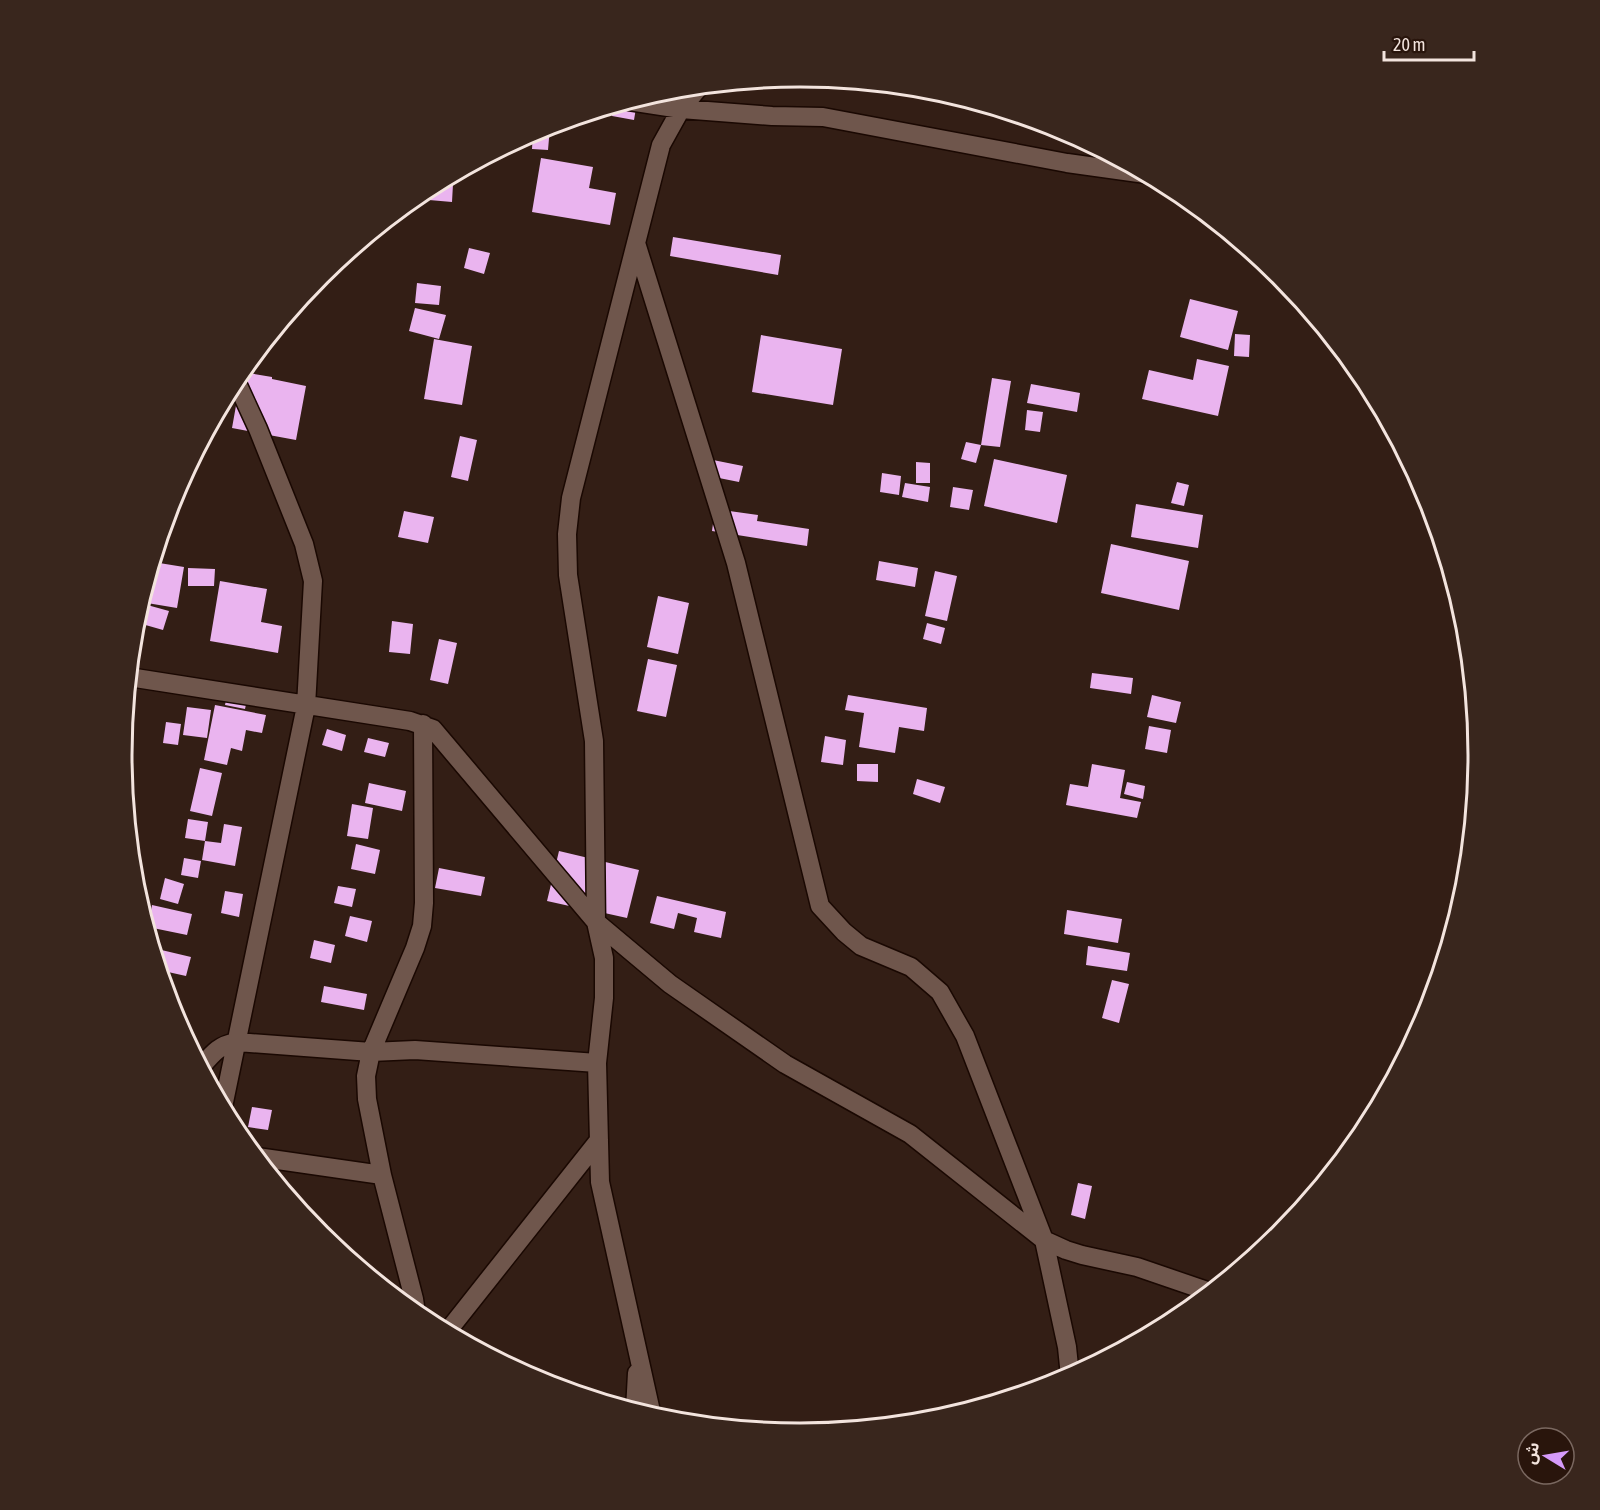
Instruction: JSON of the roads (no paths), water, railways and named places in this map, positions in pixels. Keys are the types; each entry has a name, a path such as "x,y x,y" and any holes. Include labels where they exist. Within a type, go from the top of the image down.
{"street":[{"path":"650,1405 600,1182 597,1063 604,998 604,958 596,922 594,741 568,575 567,534 571,498 661,145 681,110 692,96"},
{"path":"650,105 681,110 823,117 1067,163 1124,171"},
{"path":"636,243 736,563 820,906 844,932 861,946 911,968 940,992 965,1036 1044,1240 1069,1366"},
{"path":"225,1095 306,706 313,581 304,544 240,391"},
{"path":"137,678 410,721 433,729 596,922 670,984 785,1064 910,1134 1044,1240 1074,1252 1137,1267 1201,1289"},
{"path":"414,1300 382,1175 367,1099 366,1076 371,1052 422,926 424,903 423,724"},
{"path":"206,1061 224,1044 237,1042 371,1052 415,1050 597,1063"},
{"path":"452,1325 599,1140"},
{"path":"268,1159 382,1175"},
{"path":"636,1402 639,1351"}]}
